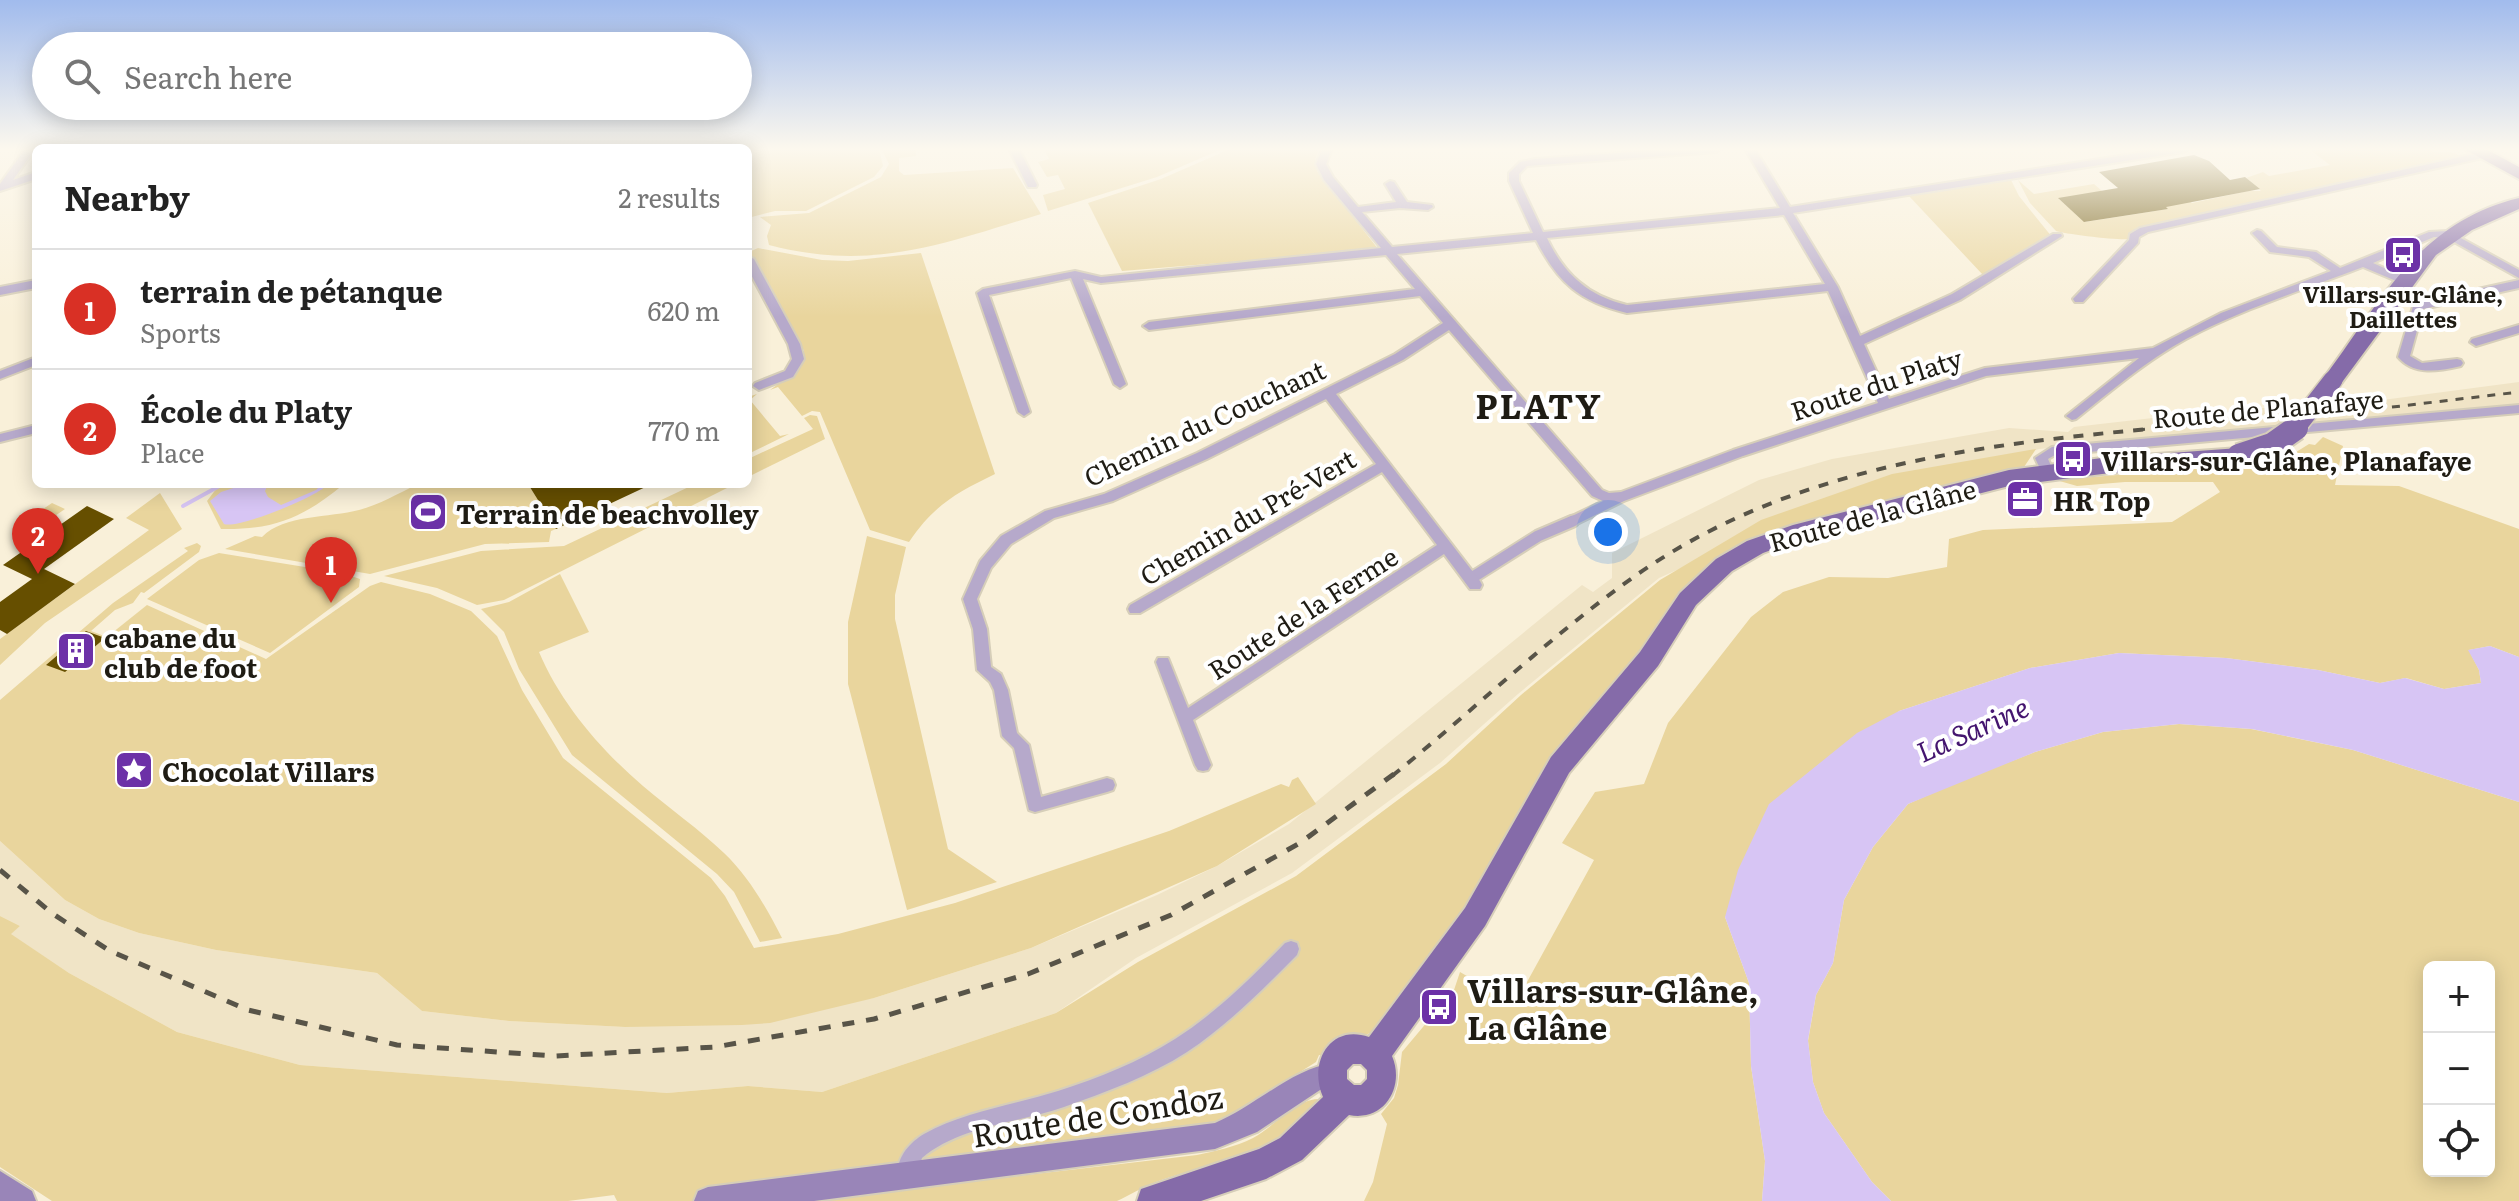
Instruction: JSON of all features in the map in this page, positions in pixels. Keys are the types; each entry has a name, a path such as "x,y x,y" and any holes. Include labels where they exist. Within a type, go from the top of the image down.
{"main road":[{"name":"Route de la Glâne","path":"1374,1056 1475,917 1560,765 1649,659 1688,599 1711,575 1755,547 1793,533 1974,486 2048,472 2239,456 2274,446 2301,426 2419,261 2447,234 2514,205"},
{"path":"1365,1051 1374,1056 1384,1074 1377,1093 1359,1101 1338,1087 1332,1067 1345,1052 1365,1051"},
{"name":"Route de Condoz","path":"708,1201 1215,1136 1248,1123 1316,1078 1338,1087"},
{"path":"1153,1201 1266,1163 1291,1149 1338,1087"},
{"path":"0,1185 22,1201"}],"street":[{"path":"1351,205 1422,292 1597,493 1608,498 1622,497"},
{"path":"1355,210 1403,205"},
{"path":"1404,205 1428,207"},
{"path":"1526,205 1566,282 1610,307 1627,309 1832,287"},
{"path":"1783,205 1832,287 1886,406"},
{"path":"1024,412 983,293 1075,274 1101,280 1824,205"},
{"path":"2079,299 2134,241 2134,236 2144,230 2251,205"},
{"path":"2257,233 2274,250 2312,254 2339,272"},
{"name":"Route du Platy","path":"2072,416 2155,352 2206,324 2433,234 2447,234"},
{"path":"2447,234 2519,275"},
{"path":"1858,342 1956,297 2057,236"},
{"path":"2363,263 2405,281"},
{"path":"752,266 794,344 798,359 789,374 759,386"},
{"path":"1075,274 1120,384"},
{"path":"2457,363 2425,368 2408,362 2404,357 2418,306 2519,284"},
{"path":"0,291 32,285"},
{"path":"1149,326 1422,292"},
{"name":"Chemin du Couchant","path":"1107,785 1044,805 1035,805 1021,745 1010,736 1001,690 996,678 984,670 980,629 970,599 976,581 1006,540 1050,514 1127,491 1399,357 1450,324"},
{"path":"2476,342 2519,329"},
{"name":"Route du Platy","path":"1573,521 1622,497 1738,453 1985,372 2155,352"},
{"path":"0,375 32,363"},
{"path":"1328,392 1472,582 1528,542 1573,521"},
{"name":"Route de Planafaye","path":"2048,472 2041,458 2052,451 2519,409"},
{"path":"0,438 32,430"},
{"name":"Chemin du Pré-Vert","path":"1135,609 1383,465"},
{"name":"Route de la Ferme","path":"1185,718 1445,547"},
{"name":"Route de la Ferme","path":"1163,662 1203,765"},
{"name":"Route de Condoz","path":"907,1177 909,1160 915,1151 929,1142 978,1123 1075,1094 1180,1046 1217,1018 1291,949"}],"shaded area":[{"path":"752,205 818,205 806,211 775,211 752,217"},
{"path":"825,205 1036,205 1041,214 939,244 874,255 806,253 769,245 767,236 771,225 760,217 809,213"},
{"path":"1046,205 1067,205 1048,211"},
{"path":"1089,205 1344,205 1379,250 1122,271"},
{"path":"1917,205 2026,205 2052,237 1983,275"},
{"path":"2032,205 2066,205 2085,222 2168,209 2163,205 2258,205 2124,239 2056,231"},
{"path":"758,248 822,260 848,261 921,253 995,474 947,501 909,542 870,530 820,412 812,411 802,416 778,387 770,390 801,367 804,351 752,257 752,251"},
{"path":"2519,382 2519,404 2039,449 1784,522 1659,578 1440,763 1292,873 1136,958 1056,1013 822,1092 748,1086 667,1093 300,1065 177,1032 69,973 10,934 20,926 0,916 0,841 65,900 99,919 139,933 216,950 377,973 422,1011 509,1021 625,1027 874,998 1031,948 1157,895 1217,866 1289,824 1582,585 1593,592 1612,578 1612,553 1759,480 1832,459 2009,428 2068,432 2074,427 2179,415 2289,406 2299,411"},
{"path":"752,402 780,436 789,434 752,452"},
{"path":"817,416 825,439 752,475 752,457 813,429 804,418"},
{"path":"2323,437 2343,446 2335,485 2399,486 2519,529 2519,657 2490,646 2469,650 2479,670 2481,683 2444,689 2406,678 2380,683 2318,670 2226,658 2119,653 2030,668 1899,711 1725,917 1749,983 1751,1066 1765,1161 1762,1201 1364,1201 1373,1182 1387,1124 1381,1114 1394,1098 1402,1052 1454,990 1460,972 1515,1004 1594,860 1562,843 1595,792 1644,784 1668,723 1751,617 1783,592 1829,577 1888,578 1947,567 1949,539 1983,530 2172,522 2220,492 2213,482 2125,482 2077,486 2056,480 2252,464 2293,454 2309,444 2315,445"},
{"path":"2036,449 2022,470 1756,538 1728,552 1698,574 1501,853 1434,960 1376,1030 1324,1056 1319,1055 1316,1062 1281,1084 1268,1097 1223,1122 993,1156 992,1179 1197,1155 1253,1138 1292,1109 1318,1099 1305,1119 1268,1146 1156,1182 1117,1201 617,1201 614,1195 568,1201 52,1201 0,1167 0,916 20,926 11,934 69,973 177,1032 300,1065 667,1093 748,1086 822,1092 1056,1013 1138,962 1296,876 1446,764 1521,695 1660,580 1761,520 1892,474"},
{"path":"217,488 339,488 315,506 287,520 240,529 221,529 207,501"},
{"path":"410,488 530,488 556,529 551,531 549,542 485,544 370,574 225,549 255,536 262,537 295,520 347,513"},
{"path":"687,488 727,488 504,600 477,605 437,588 384,576 481,551 564,546"},
{"path":"160,493 182,529 45,623 0,665 0,639 149,530 126,518"},
{"path":"52,503 65,509 26,536 13,529"},
{"path":"867,536 906,547 895,595 895,619 948,849 997,882 907,910 848,684 848,622"},
{"path":"197,543 201,546 199,552 144,593 141,592 133,603 115,610 91,631 107,637 147,605 266,659 370,586 381,582 430,594 471,611 497,636 522,690 563,758 711,878 725,896 754,948 838,934 955,903 1169,831 1281,784 1289,787 1292,780 1298,777 1316,804 1217,866 1031,948 874,998 770,1023 625,1027 509,1021 422,1011 377,973 216,950 139,933 99,919 65,900 0,841 0,700 113,603 188,551 184,548"},
{"path":"219,553 342,573 360,579 359,587 270,653 147,599 199,560"},
{"path":"560,574 589,632 539,652 559,690 570,708 612,757 733,862 756,893 782,938 760,942 734,892 717,874 572,755 519,669 504,632 481,609 509,602"},
{"path":"2179,724 2251,729 2353,750 2519,802 2519,1201 1891,1201 1872,1182 1824,1113 1813,1082 1808,1041 1816,995 1833,963 1844,900 1873,847 1908,804 2035,752 2103,732"}],"water":[{"path":"234,488 266,488 268,497 281,505 323,488 278,511 232,524 224,524 210,501 221,492"},
{"name":"La Sarine","path":"2490,646 2519,657 2519,802 2353,750 2252,729 2179,724 2103,732 2035,752 1908,804 1873,847 1844,900 1833,963 1816,995 1808,1040 1813,1082 1824,1113 1872,1182 1891,1201 1762,1201 1765,1161 1751,1066 1749,983 1725,917 1738,870 1769,804 1857,733 1899,711 2030,668 2119,653 2226,658 2318,670 2380,683 2405,678 2444,689 2481,683 2479,670 2468,650"}],"building":[{"path":"2066,205 2176,205 2166,207 2168,209 2084,222"},
{"path":"530,488 643,488 556,529"},
{"path":"87,506 114,519 44,569 75,584 7,634 0,630 0,602 32,579 3,565"},
{"name":"cabane du club de foot","path":"86,631 105,638 65,672 46,665"}],"waterway":[{"path":"183,506 216,488"}],"railway":[{"path":"2154,428 2376,409 2519,392"},
{"path":"1392,776 1603,599 1694,539 1756,509 1820,486 1953,454 2154,428"},
{"path":"2137,430 2154,428"},
{"path":"2154,428 2159,428"},
{"path":"0,870 53,914 110,951 248,1010 397,1045 555,1056 715,1047 874,1019 1028,974 1171,915 1300,843 1394,774"}],"place":[{"name":"Villars-sur-Glâne, Daillettes","path":"2403,255"},
{"name":"Villars-sur-Glâne, Planafaye","path":"2073,459"},
{"name":"HR Top","path":"2025,499"},
{"name":"Terrain de beachvolley","path":"428,512"},
{"name":"École du Platy","path":"38,574"},
{"name":"terrain de pétanque","path":"331,603"},
{"name":"cabane du club de foot","path":"76,651"},
{"name":"Chocolat Villars","path":"134,770"},
{"name":"Villars-sur-Glâne, La Glâne","path":"1439,1007"}],"district":[{"name":"PLATY","path":"1539,404"}]}
